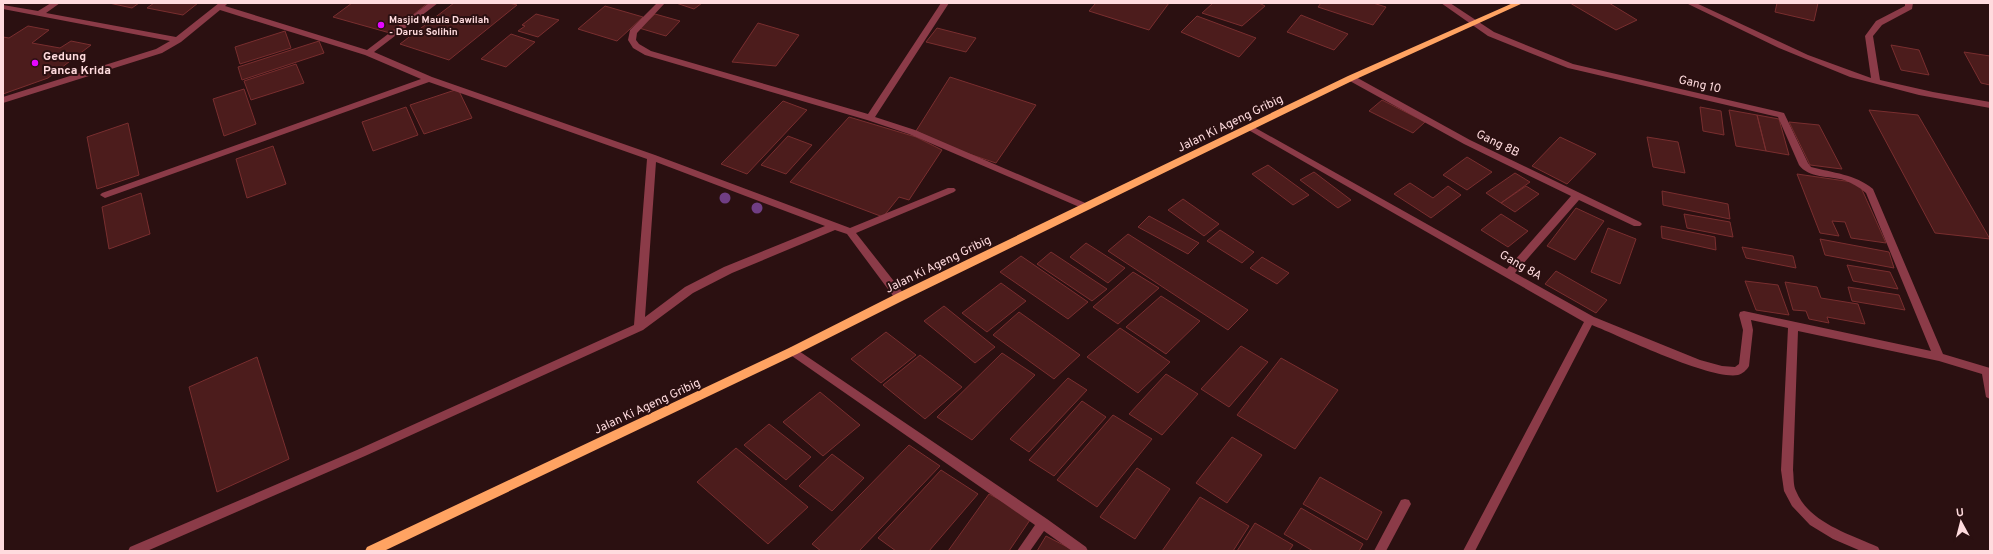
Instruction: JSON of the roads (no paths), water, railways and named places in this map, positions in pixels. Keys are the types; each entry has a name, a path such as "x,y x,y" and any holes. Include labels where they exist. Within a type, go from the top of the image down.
{"main road":[{"name":"Jalan Ki Ageng Gribig","path":"371,551 793,351 900,297 1351,78 1519,3"}],"street":[{"path":"39,14 56,3"},
{"path":"368,54 434,3"},
{"path":"661,3 633,32 632,40 636,46 648,53 870,118 912,132 1087,207"},
{"path":"870,118 945,3"},
{"path":"1445,3 1476,23"},
{"path":"1690,3 1801,54 1876,82 1948,98 1990,105"},
{"path":"1876,82 1869,36 1879,23 1909,7 1909,3"},
{"path":"3,100 159,51 178,40 222,5 368,54 430,79 652,157 850,232 900,297"},
{"path":"3,6 178,40"},
{"name":"Gang 10","path":"1476,23 1491,34 1572,66 1708,99 1776,113 1783,118 1804,166 1808,169 1853,178 1863,183 1870,191 1879,209 1939,357"},
{"name":"Gang 8B","path":"1351,78 1467,142 1637,224"},
{"path":"105,195 430,79"},
{"name":"Gang 8A","path":"1249,128 1509,273 1590,320 1698,364 1722,370 1737,371 1744,366 1748,330 1744,315 1792,325"},
{"path":"638,327 652,157"},
{"path":"850,232 951,190"},
{"path":"1509,273 1577,196"},
{"path":"134,551 361,453 638,327 689,290 728,270 835,226"},
{"path":"1469,551 1590,320"},
{"path":"1874,551 1822,526 1803,514 1790,491 1787,470 1792,325 1939,357 1988,372 1990,394"},
{"path":"793,351 1082,551"},
{"path":"1380,551 1405,504"},
{"path":"1024,551 1043,523"}],"place":[{"name":"Masjid Maula Dawilah - Darus Solihin","path":"381,25"},
{"name":"Gedung Panca Krida","path":"35,63"}]}
